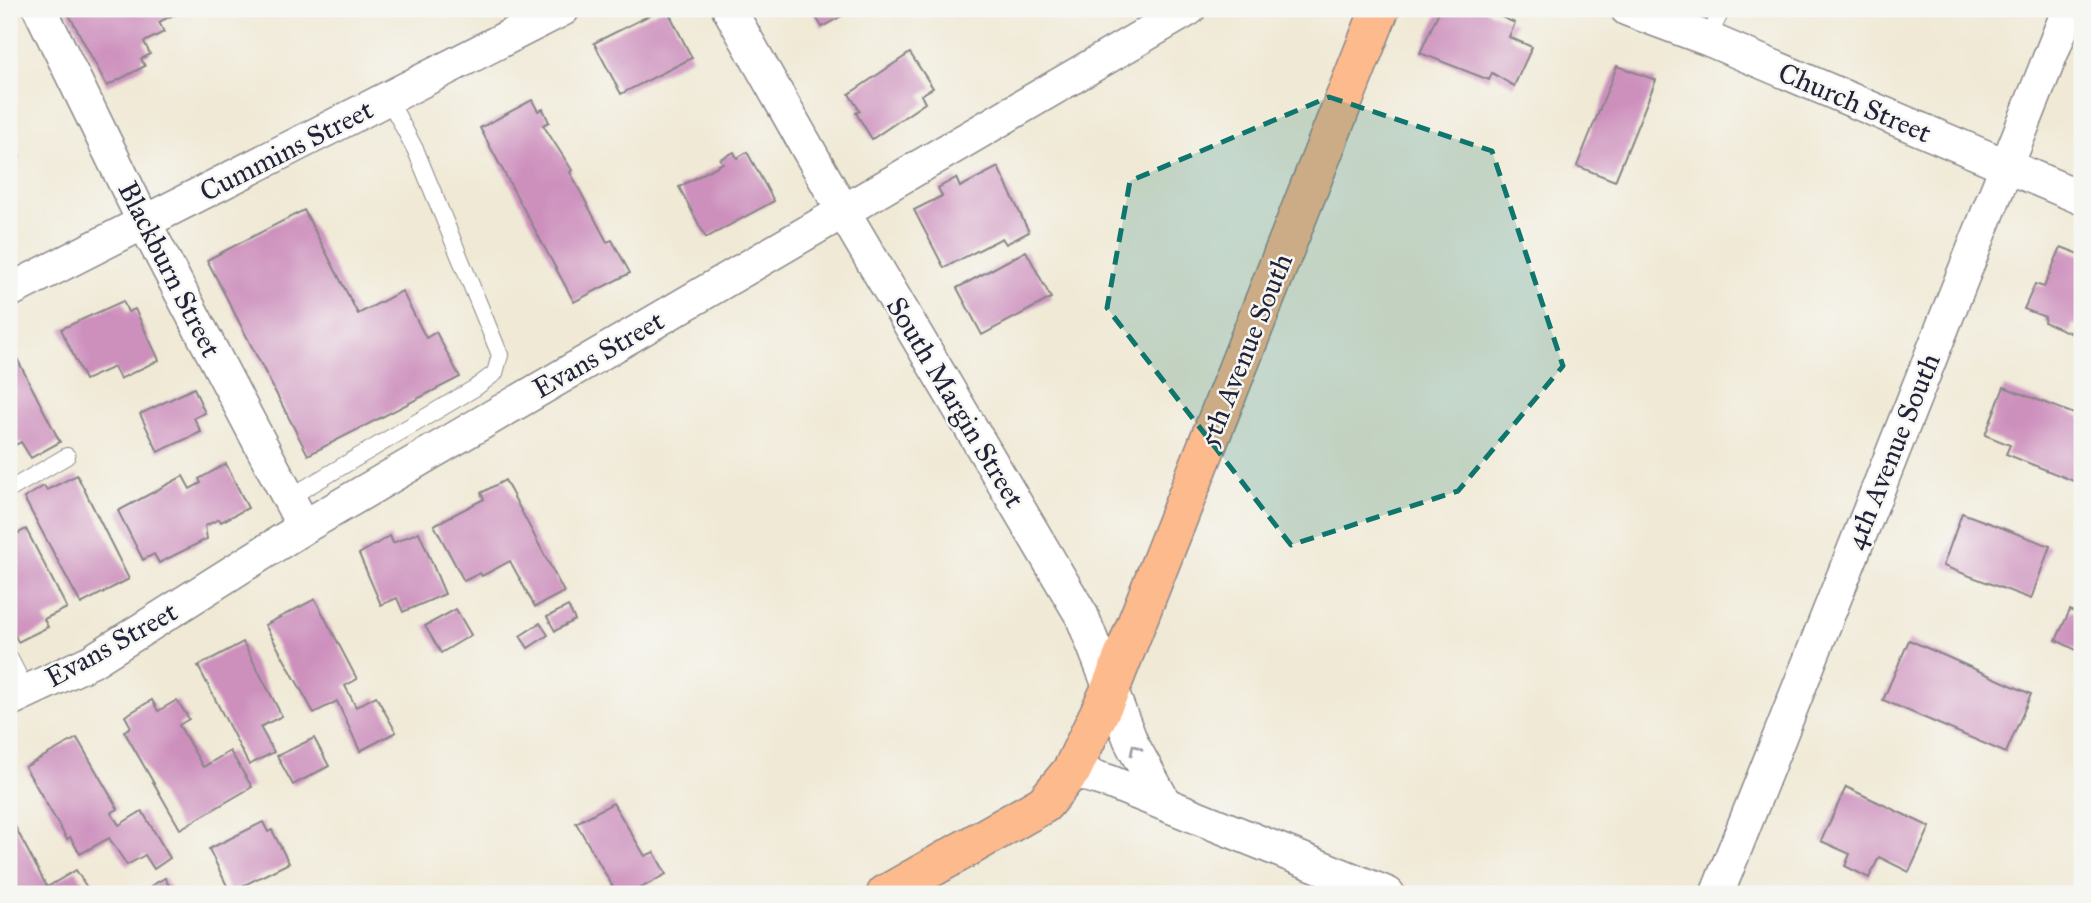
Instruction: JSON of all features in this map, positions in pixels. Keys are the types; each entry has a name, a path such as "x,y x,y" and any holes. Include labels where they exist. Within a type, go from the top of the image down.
{"main road":[{"name":"5th Avenue South","path":"886,894 1044,804 1072,771 1110,691 1380,9"}],"street":[{"name":"Blackburn Street","path":"40,9 144,222 304,527"},
{"name":"Cummins Street","path":"9,291 564,9"},
{"name":"South Margin Street","path":"729,9 843,211 1082,616 1132,744 1165,804"},
{"name":"Evans Street","path":"18,695 92,661 304,527 1189,9"},
{"name":"Church Street","path":"1627,9 1708,38 2082,198"},
{"name":"4th Avenue South","path":"1717,894 2069,9"},
{"path":"1072,771 1165,804 1377,892"}],"lane":[{"path":"1708,38 1722,9"},
{"path":"290,497 475,388 495,373 500,355 416,150 388,98"},
{"path":"9,490 67,456"},
{"path":"9,657 18,695"}],"highlighted area":[{"path":"1329,97 1492,151 1563,366 1458,491 1291,545 1107,308 1130,181"}],"building":[{"path":"66,9 175,9 177,13 159,22 164,32 144,42 150,54 141,59 145,66 107,86"},
{"path":"662,9 667,9 692,58 621,94 594,43"},
{"path":"811,9 844,9 847,13 822,27"},
{"path":"1440,9 1483,9 1515,23 1509,37 1532,47 1514,86 1492,73 1489,80 1420,53"},
{"path":"910,53 933,88 921,95 925,103 872,139 856,113 860,111 849,94"},
{"path":"1617,66 1656,80 1615,181 1577,166"},
{"path":"532,100 538,111 543,109 549,122 543,125 572,170 570,172 607,242 612,240 630,273 574,302 480,128"},
{"path":"9,139 19,158 9,163"},
{"path":"734,152 737,158 747,152 774,201 706,238 679,187 723,163 720,159"},
{"path":"998,167 1029,232 1006,244 1002,238 944,268 914,210 942,196 938,188 956,178 960,187"},
{"path":"304,210 358,314 402,291 426,338 436,332 460,377 308,455 207,260"},
{"path":"2061,247 2082,255 2082,328 2073,324 2070,333 2044,322 2045,317 2024,309 2035,284 2044,287"},
{"path":"1026,251 1051,298 982,335 957,288"},
{"path":"123,301 128,312 135,309 159,360 120,379 114,367 85,380 61,329"},
{"path":"9,343 60,442 31,458 21,442 9,448"},
{"path":"2004,387 2082,417 2082,467 2076,482 2006,454 2010,445 1985,435"},
{"path":"194,388 205,413 194,418 201,432 158,452 140,414"},
{"path":"226,464 248,508 221,522 219,519 205,526 207,539 159,563 154,554 143,560 118,511 183,476 190,489 201,483 199,479"},
{"path":"77,475 129,579 81,604 24,498 44,486 47,490"},
{"path":"505,480 564,592 535,607 510,561 482,576 480,573 464,581 434,525 484,499 481,493"},
{"path":"1962,513 2050,546 2031,599 1943,566"},
{"path":"26,529 67,608 44,619 48,627 18,642 9,623 9,538"},
{"path":"419,532 445,594 403,612 397,598 381,605 359,554 390,536 393,543"},
{"path":"315,599 357,679 345,686 356,707 376,696 396,732 360,751 337,701 314,713 265,625"},
{"path":"568,606 575,620 555,631 547,617"},
{"path":"456,609 471,635 441,653 425,626"},
{"path":"2070,610 2082,616 2082,653 2056,640"},
{"path":"540,623 548,635 528,648 520,636"},
{"path":"1909,640 2031,694 2006,753 1883,700"},
{"path":"243,642 282,716 260,727 274,752 249,765 198,666"},
{"path":"152,700 158,711 177,700 189,719 179,725 203,767 230,751 252,787 180,829 124,731 131,727 125,716"},
{"path":"77,738 118,809 111,813 119,825 142,811 170,858 154,869 145,855 127,865 109,838 80,854 70,837 67,839 25,767"},
{"path":"314,738 329,766 293,785 277,756"},
{"path":"1846,787 1930,827 1909,872 1879,857 1869,878 1845,866 1850,854 1821,841"},
{"path":"613,803 645,856 654,852 666,874 630,894 617,894 576,823"},
{"path":"9,815 47,887 76,870 91,894 9,894"},
{"path":"263,822 268,832 272,830 289,863 230,892 209,849"},
{"path":"165,878 173,894 155,894 151,886"}]}
